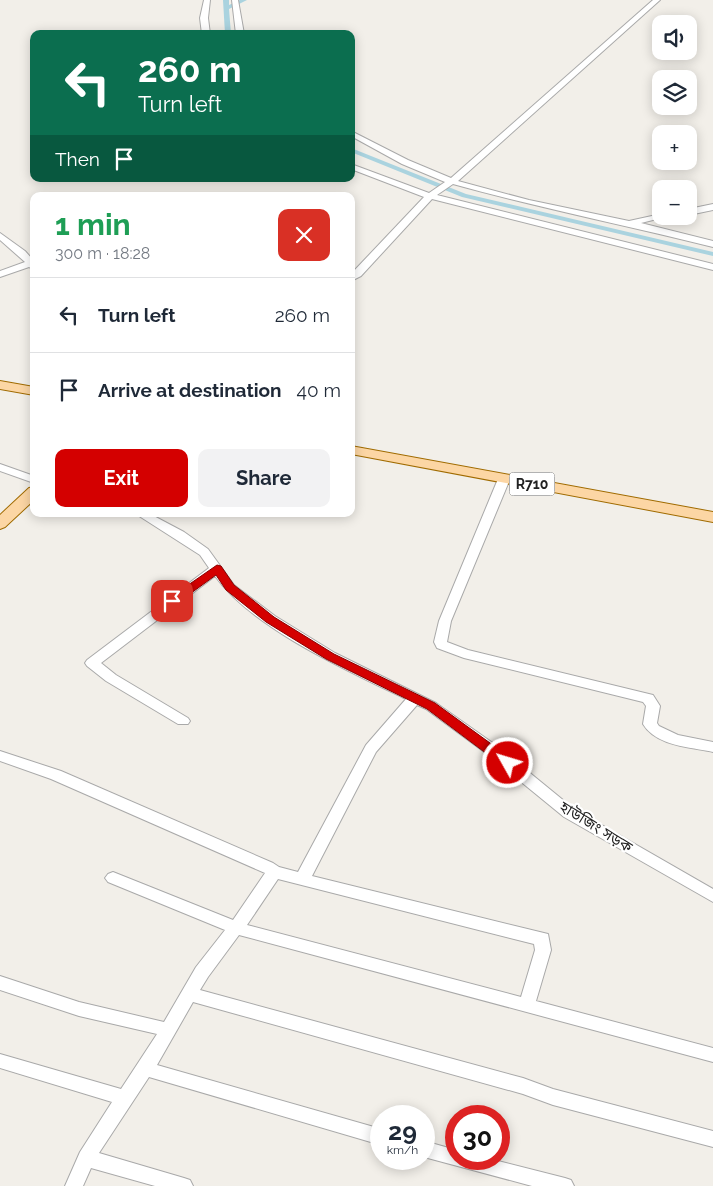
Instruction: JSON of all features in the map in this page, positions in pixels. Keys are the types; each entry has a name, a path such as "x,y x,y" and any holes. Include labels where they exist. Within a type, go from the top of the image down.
{"main road":[{"path":"0,385 30,390"},
{"name":"R710","path":"355,451 713,517"},
{"path":"0,524 30,495"}],"street":[{"path":"206,30 204,18 207,0"},
{"path":"235,0 239,30"},
{"path":"355,276 430,196 454,180 657,0"},
{"path":"355,135 405,162 450,182 546,207 713,244"},
{"path":"355,168 430,196 713,267"},
{"path":"697,210 713,207"},
{"path":"626,224 652,219"},
{"path":"0,236 7,240 30,262"},
{"path":"0,274 30,266"},
{"path":"0,467 30,478"},
{"path":"504,478 445,621 440,642 442,645 464,654 648,698 653,706 650,724 652,729 663,735 713,747"},
{"name":"হাউজিং সড়ক","path":"147,517 180,535 204,552 230,588 270,619 330,656 431,706 492,750 569,813 713,896"},
{"path":"183,721 111,678 92,663 217,568"},
{"path":"303,878 371,749 414,699"},
{"path":"0,756 56,776 268,867 274,872 542,938 543,950 526,1006"},
{"path":"74,1186 86,1158 145,1069 202,972 236,928 274,872"},
{"path":"114,878 236,928 713,1055"},
{"path":"0,983 79,1009 168,1030"},
{"path":"189,994 523,1086 553,1097 713,1139"},
{"path":"0,1061 125,1098"},
{"path":"145,1069 370,1134"},
{"path":"86,1158 184,1186"},
{"path":"503,1170 565,1186"}],"waterway":[{"path":"226,0 228,30"},
{"path":"227,8 244,0"},
{"path":"355,152 464,196 713,254"}],"route":[{"path":"172,601 217,568 230,588 270,619 330,656 431,706 508,763"}]}
